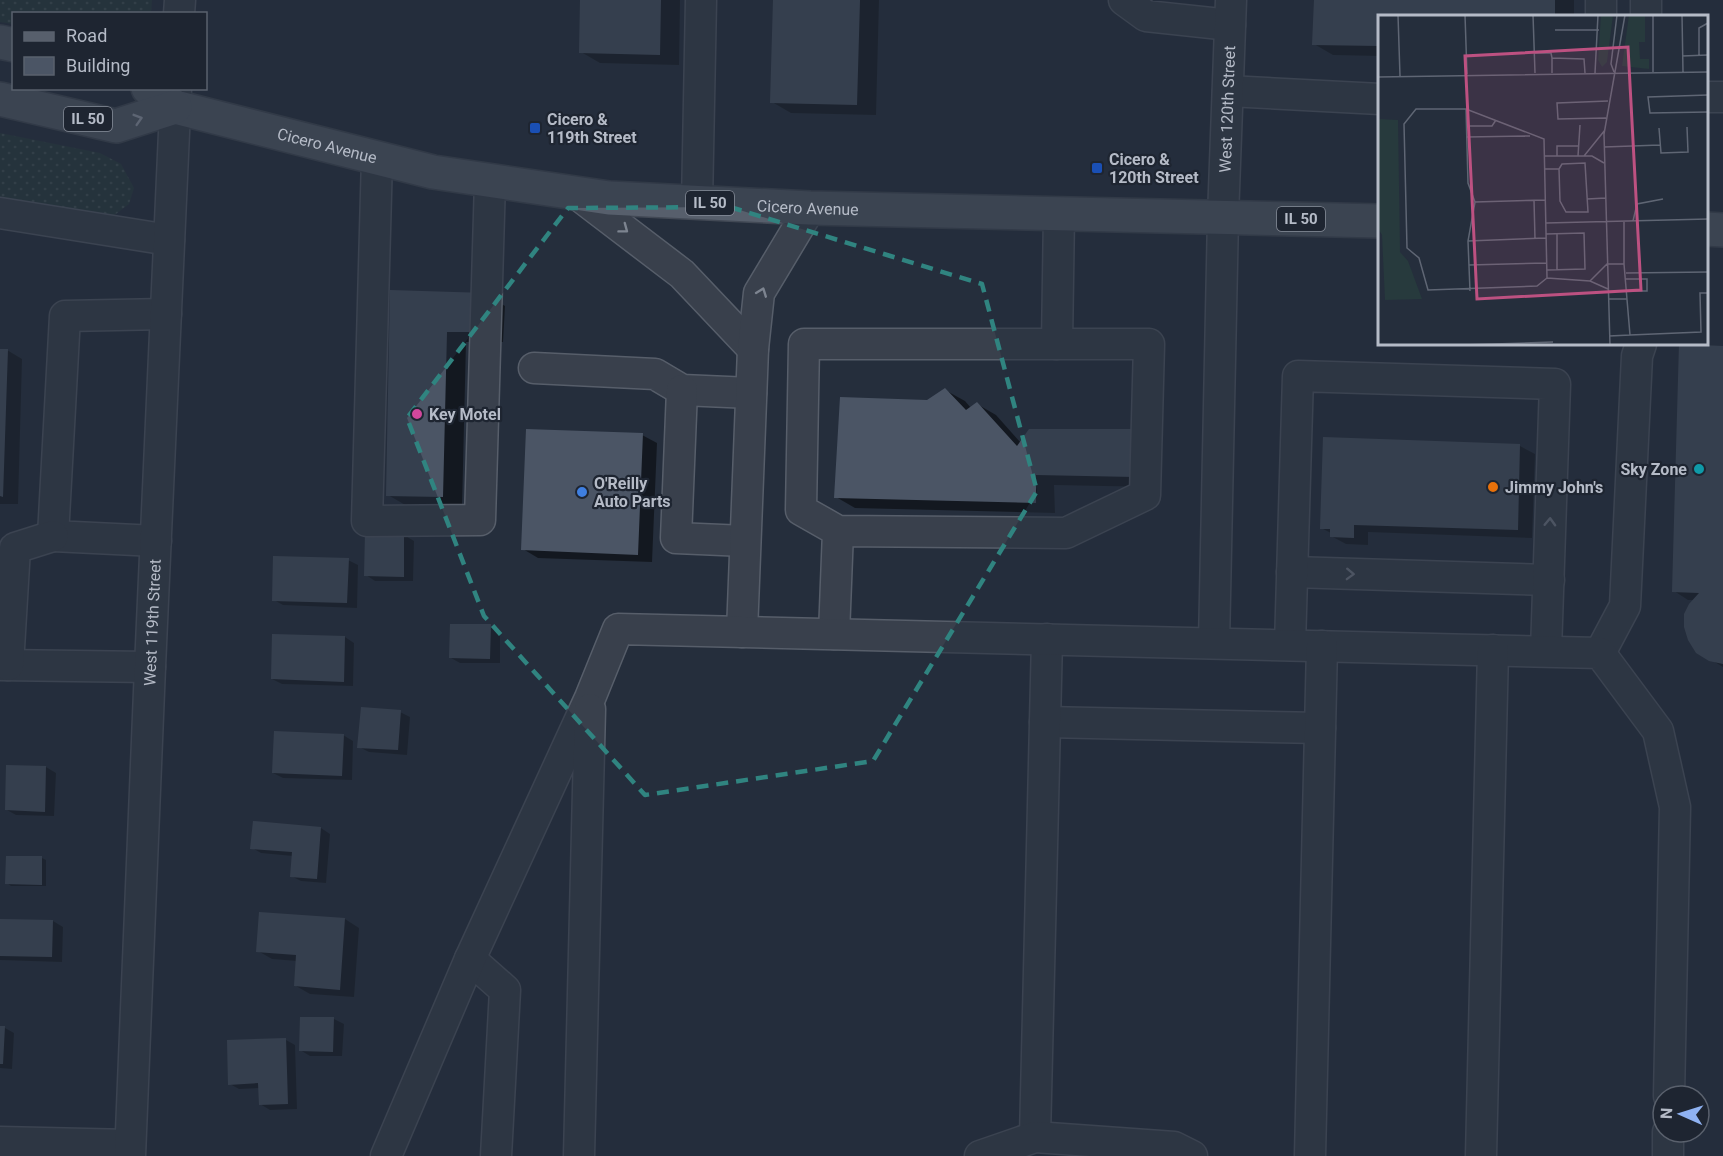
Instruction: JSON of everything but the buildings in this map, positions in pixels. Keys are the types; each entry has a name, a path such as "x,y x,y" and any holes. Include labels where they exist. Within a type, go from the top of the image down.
{"main road":[{"name":"Cicero Avenue","path":"153,90 377,158 438,173 609,198 810,208 1378,221"},
{"name":"IL 50","path":"0,99 116,126 175,98"},
{"path":"1708,229 1723,230"}],"street":[{"path":"696,203 701,0"},
{"path":"1124,0 1146,16 1230,13"},
{"name":"West 120th Street","path":"1214,643 1223,217 1230,13"},
{"path":"1723,88 1723,97"},
{"path":"1228,91 1378,99"},
{"name":"West 119th Street","path":"130,1151 175,98"},
{"path":"377,158 367,521 480,520 490,181"},
{"path":"577,194 682,274 753,349"},
{"path":"742,632 753,349 759,293 810,208"},
{"path":"0,213 169,240"},
{"path":"1057,344 1059,213"},
{"path":"53,536 65,316 166,314"},
{"path":"804,344 1149,344 1145,495 1066,534 838,531 801,510 804,344"},
{"path":"1600,653 1625,606 1636,348"},
{"path":"534,368 655,374 682,390 751,393"},
{"path":"1290,645 1298,376 1555,384 1546,651"},
{"path":"682,390 676,538 745,541"},
{"path":"834,634 838,531"},
{"path":"150,667 4,665 15,548 53,536 156,542"},
{"path":"1292,572 1549,580"},
{"path":"386,1156 470,959 590,698 618,629 1600,653"},
{"path":"1035,1137 1047,639"},
{"path":"1310,1156 1322,646"},
{"path":"1481,1156 1493,650"},
{"path":"1600,653 1658,731 1675,807 1669,1084"},
{"path":"579,1156 590,698"},
{"path":"1045,722 1320,728"},
{"path":"470,959 505,990 496,1156"},
{"path":"980,1156 1035,1137 1174,1147 1192,1156"},
{"path":"0,1142 130,1151"}],"highlighted area":[{"path":"730,207 982,284 1037,491 873,761 645,795 484,616 407,418 568,208"}],"shaded area":[{"path":"0,0 152,0 151,12 12,12 12,24 0,22"},
{"path":"0,133 100,153 121,164 134,188 129,204 112,217 0,201"}],"place":[{"name":"Cicero & 119th Street","path":"535,128"},
{"name":"Cicero & 120th Street","path":"1097,168"},
{"name":"Key Motel","path":"417,414"},
{"name":"Sky Zone","path":"1699,469"},
{"name":"Jimmy John's","path":"1493,487"},
{"name":"O'Reilly Auto Parts","path":"582,492"}]}
